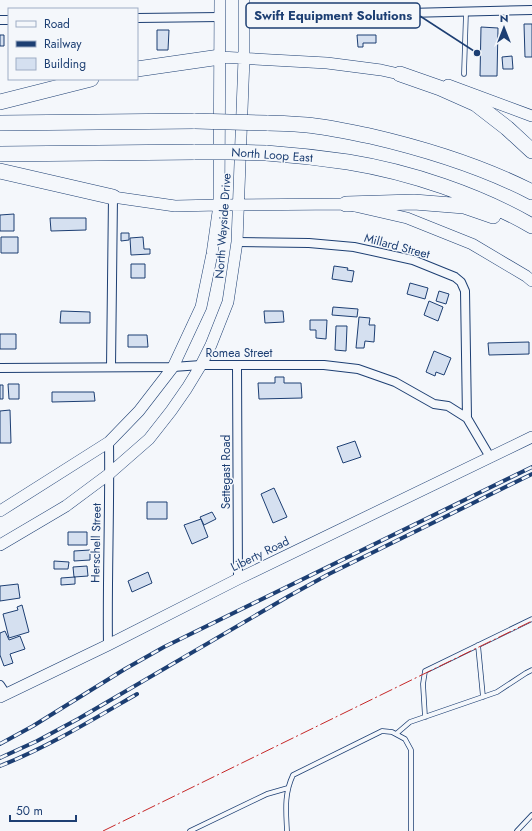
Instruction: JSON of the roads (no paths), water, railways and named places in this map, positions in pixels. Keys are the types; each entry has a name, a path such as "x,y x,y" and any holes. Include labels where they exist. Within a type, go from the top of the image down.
{"highway":[{"path":"138,69 220,57"},
{"path":"400,74 440,88 476,104 507,128 532,151"},
{"path":"0,102 87,80"},
{"path":"0,123 195,121 267,122 307,125 398,142 437,153 476,167 532,192"},
{"name":"North Loop East","path":"0,154 195,152 266,153 350,162 390,171 467,195 512,214 532,226"},
{"path":"0,171 113,197"},
{"path":"346,204 414,202 464,206 532,230"}],"main road":[{"name":"North Wayside Drive","path":"0,512 108,442 139,411 173,367 201,307 212,254 219,205 220,0"},
{"name":"North Wayside Drive","path":"0,545 66,506 109,474 148,439 171,411 187,388 211,345 228,302 237,242 244,58 244,0"},
{"path":"220,57 327,63 381,70 456,87 532,116"},
{"path":"113,197 174,206 346,204 407,218 472,244 532,281"},
{"name":"Liberty Road","path":"2,692 108,645 238,579 532,437"}],"street":[{"path":"244,17 532,10"},
{"path":"138,18 220,17"},
{"path":"111,367 113,197"},
{"name":"Millard Street","path":"237,242 309,243 354,247 413,260 455,277 461,282 465,291 467,418 490,457"},
{"name":"Romea Street","path":"0,368 324,365 358,369 395,382 434,404 448,406 467,418"},
{"name":"Settegast Road","path":"237,366 238,579"},
{"name":"Herschell Street","path":"108,442 108,645"}],"lane":[{"path":"464,74 466,12"},
{"path":"425,717 423,684 425,671 532,618"},
{"path":"478,645 483,697"},
{"path":"396,734 410,722 497,692 532,670"},
{"path":"287,831 286,798 293,775 382,731 392,732 405,739 411,750 411,831"},
{"path":"190,831 267,794 288,788"},
{"path":"517,831 532,815"}],"railway":[{"path":"0,744 33,726 125,669 164,647 532,467"},
{"path":"0,758 37,741 78,719 329,574 532,474"},
{"path":"0,766 53,742 137,694"}],"place":[{"name":"Swift Equipment Solutions","path":"477,53"}]}
